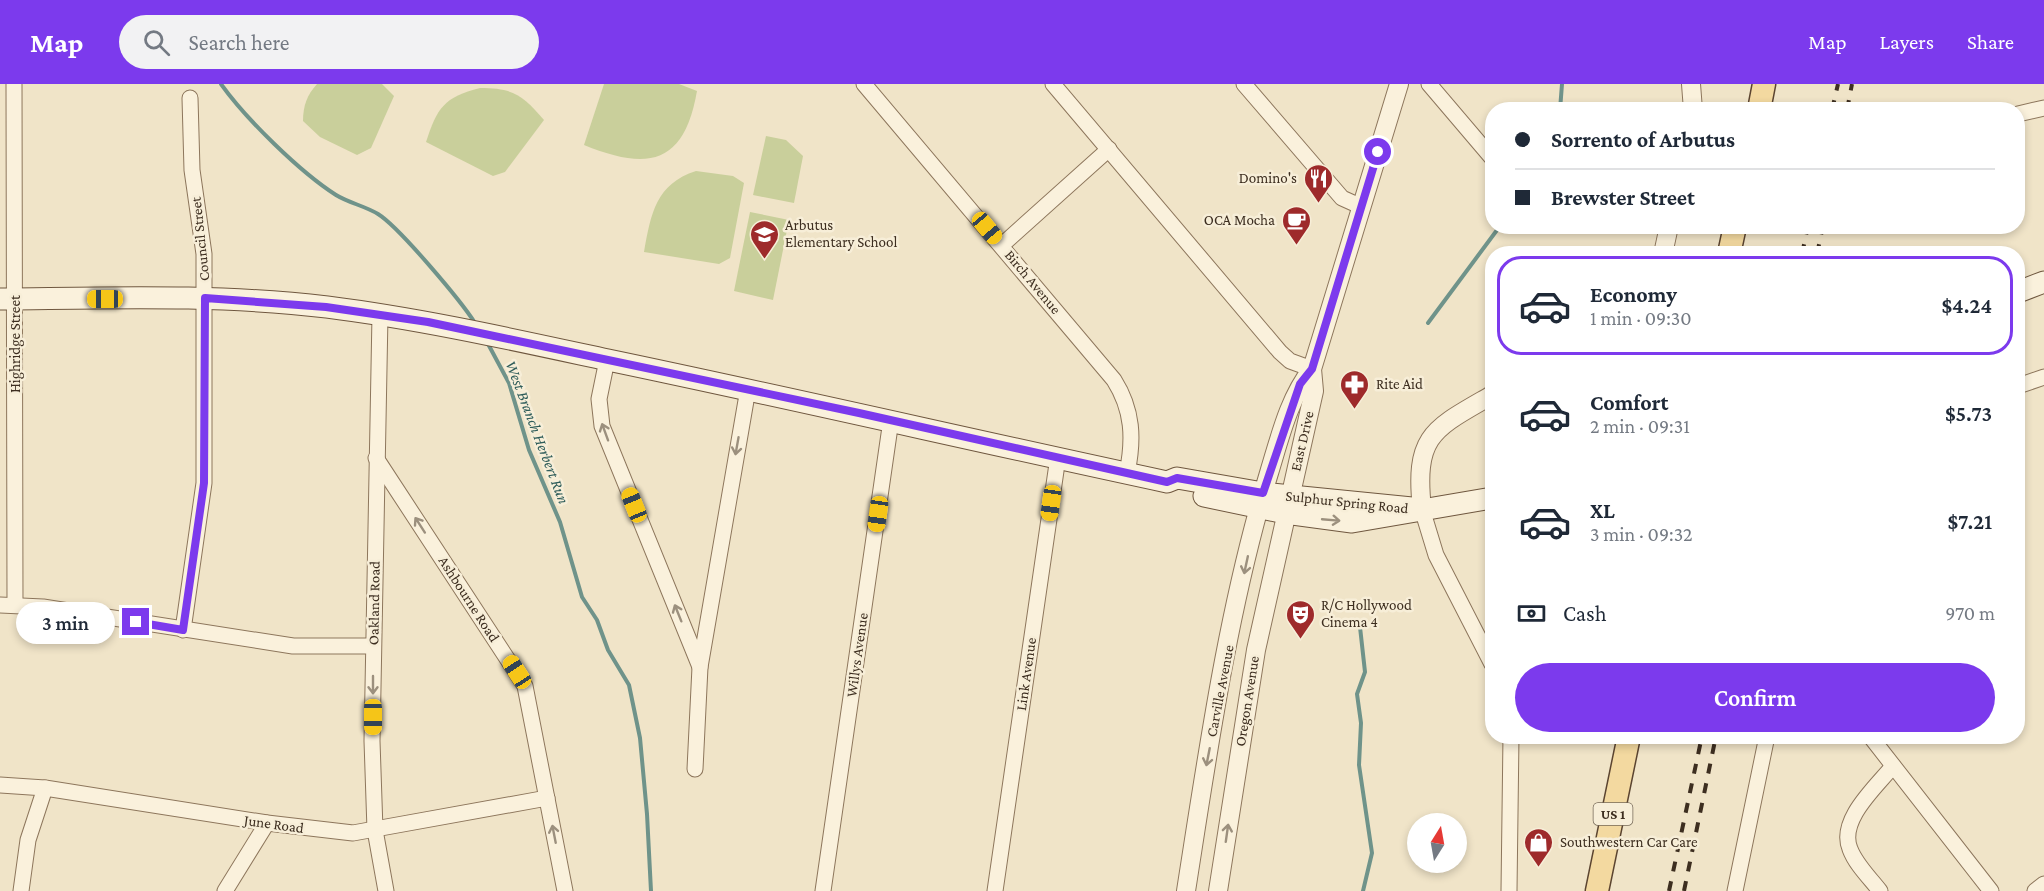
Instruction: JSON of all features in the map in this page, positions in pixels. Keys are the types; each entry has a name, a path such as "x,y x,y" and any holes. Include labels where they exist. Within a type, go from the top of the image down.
{"main road":[{"path":"1761,102 1764,84"},
{"path":"2025,289 2044,282"},
{"name":"Sulphur Spring Road","path":"7,299 205,298 326,307 481,333 748,389 1167,482 1174,489 1287,505 1422,509 1485,499"},
{"name":"US 1","path":"1597,891 1627,744"}],"street":[{"name":"Highridge Street","path":"8,604 7,299 14,84"},
{"name":"Birch Avenue","path":"864,84 1098,358 1123,395 1129,412 1131,431 1127,473"},
{"path":"1053,84 1280,352 1290,361 1312,369"},
{"path":"1244,84 1342,198 1362,207"},
{"name":"East Drive","path":"1261,501 1300,384 1312,369 1399,84"},
{"path":"1429,84 1485,150"},
{"path":"1691,84 1692,102"},
{"name":"Council Street","path":"183,630 204,483 205,298 202,232 190,151 190,98"},
{"path":"2025,112 2044,108"},
{"path":"1002,245 1108,149"},
{"name":"Oakland Road","path":"380,315 373,646 375,830 386,891"},
{"path":"607,360 600,399 602,426 700,667"},
{"name":"East Drive","path":"1287,505 1314,391 1312,369"},
{"path":"2025,384 2044,377"},
{"path":"695,769 700,667 748,389"},
{"name":"Sulphur Spring Road","path":"1422,509 1419,469 1428,441 1438,428 1485,399"},
{"name":"Willys Avenue","path":"823,891 891,420"},
{"name":"Link Avenue","path":"994,891 1058,457"},
{"name":"Ashbourne Road","path":"376,458 525,686 565,891"},
{"name":"Carville Avenue","path":"1186,891 1228,646 1261,501"},
{"name":"Oregon Avenue","path":"1218,891 1256,650 1287,505"},
{"path":"1422,509 1436,555 1485,650"},
{"path":"8,604 293,646 373,646"},
{"path":"1509,891 1511,744"},
{"path":"1735,891 1765,744"},
{"path":"1876,744 1991,891"},
{"path":"1880,891 1855,859 1849,847 1848,836 1854,815 1893,766"},
{"name":"June Road","path":"0,785 45,788 332,832 375,830 547,798"},
{"path":"21,891 28,840 45,788"},
{"path":"225,891 267,823"},
{"path":"1192,852 1223,857"},
{"path":"2035,891 2044,884"}],"green space":[{"path":"317,84 382,84 394,96 371,148 357,155 320,137 303,121 306,101"},
{"path":"604,84 679,84 697,91 691,116 683,134 660,156 644,159 627,158 584,145"},
{"path":"480,88 501,89 516,95 530,104 544,120 505,172 493,176 426,142 438,112 450,100"},
{"path":"766,136 786,140 803,156 794,203 753,195"},
{"path":"696,171 733,176 744,183 730,258 719,264 644,252 653,213 664,192 672,184"},
{"path":"750,212 789,220 773,300 734,291"}],"waterway":[{"name":"West Branch Herbert Run","path":"221,84 259,128 306,173 336,195 378,214 400,233 475,323"},
{"path":"1561,102 1562,84"},
{"path":"1485,246 1494,234"},
{"path":"1428,323 1485,246"},
{"name":"West Branch Herbert Run","path":"487,342 509,383 529,450 560,522 582,597 597,620 608,650 629,685 640,738 651,891"},
{"path":"1360,627 1365,672 1357,694 1361,723 1359,765 1372,853 1363,891"}],"railway":[{"path":"1834,102 1838,84"},
{"path":"1849,102 1852,84"},
{"path":"1804,246 1806,234"},
{"path":"1819,246 1821,234"},
{"path":"1669,891 1700,744"},
{"path":"1684,891 1714,744"}],"place":[{"name":"Domino's","path":"1318,204"},
{"name":"OCA Mocha","path":"1296,246"},
{"name":"Arbutus Elementary School","path":"764,260"},
{"name":"Rite Aid","path":"1355,410"},
{"name":"R/C Hollywood Cinema 4","path":"1300,640"},
{"name":"Southwestern Car Care","path":"1539,868"}],"route":[{"path":"136,622 183,630 198,541 204,483 205,298 326,307 428,322 859,413 1167,482 1177,478 1263,493 1281,433 1300,384 1312,369 1378,152"}]}
